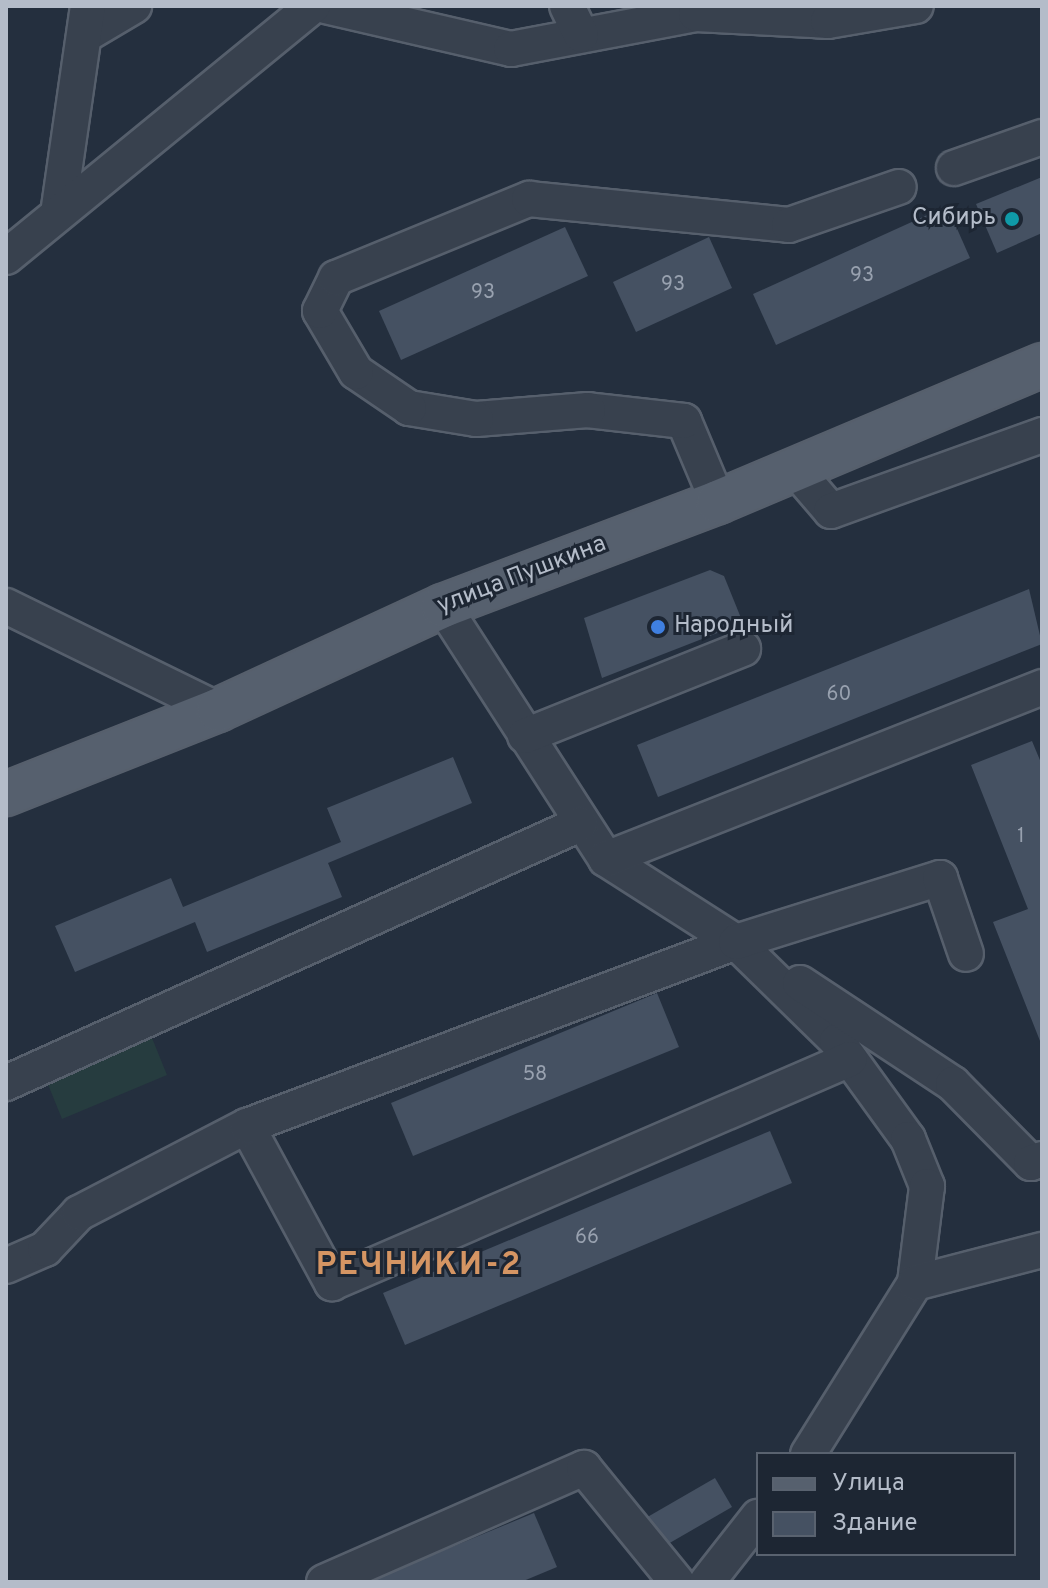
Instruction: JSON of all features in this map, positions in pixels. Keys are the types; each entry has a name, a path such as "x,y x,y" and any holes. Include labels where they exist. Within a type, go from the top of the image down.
{"main road":[{"name":"улица Пушкина","path":"6,794 218,710 443,606 718,502 1042,365"}],"street":[{"path":"58,214 88,20 134,6"},
{"path":"6,257 313,6"},
{"path":"325,6 511,49 574,21 694,10 825,14 916,6"},
{"path":"954,168 1042,137"},
{"path":"718,502 684,421 588,410 476,419 409,408 356,372 320,311 336,278 529,199 789,225 899,187"},
{"path":"795,469 831,511 1042,435"},
{"path":"6,606 218,710"},
{"path":"443,606 580,824 606,859 953,1084 1031,1163 1042,1159"},
{"path":"525,736 743,649"},
{"path":"606,859 1042,687"},
{"path":"6,1083 580,824"},
{"path":"6,1266 45,1249 79,1213 247,1126 736,942 940,878 966,954"},
{"path":"736,942 850,1059 908,1139 927,1186 915,1283 809,1452"},
{"path":"247,1126 332,1283 850,1059"},
{"path":"915,1283 1042,1250"},
{"path":"324,1582 584,1468 677,1582"},
{"path":"707,1582 756,1520"}],"green space":[{"path":"150,1033 167,1075 62,1119 45,1077"}],"building":[{"name":"Сибирь","path":"1042,177 1042,233 997,253 976,204"},
{"path":"947,206 970,258 776,345 753,294"},
{"path":"565,227 588,276 401,360 379,311"},
{"path":"709,237 732,288 636,332 613,282"},
{"name":"Народный","path":"710,570 724,576 743,623 602,678 584,618"},
{"path":"1029,589 1042,644 658,797 637,745"},
{"path":"1032,741 1042,765 1042,1046 993,922 1028,909 971,765"},
{"path":"453,757 472,803 328,863 342,897 207,952 195,922 75,972 55,926 171,878 183,907 341,842 327,808"},
{"path":"657,993 679,1047 413,1156 391,1103"},
{"path":"770,1131 792,1183 405,1345 383,1293"},
{"path":"715,1478 732,1507 661,1548 644,1519"},
{"path":"534,1513 557,1567 521,1582 367,1582"}],"place":[{"name":"Сибирь","path":"1012,219"},
{"name":"Народный","path":"658,627"}],"district":[{"name":"РЕЧНИКИ-2","path":"419,1266"}]}
